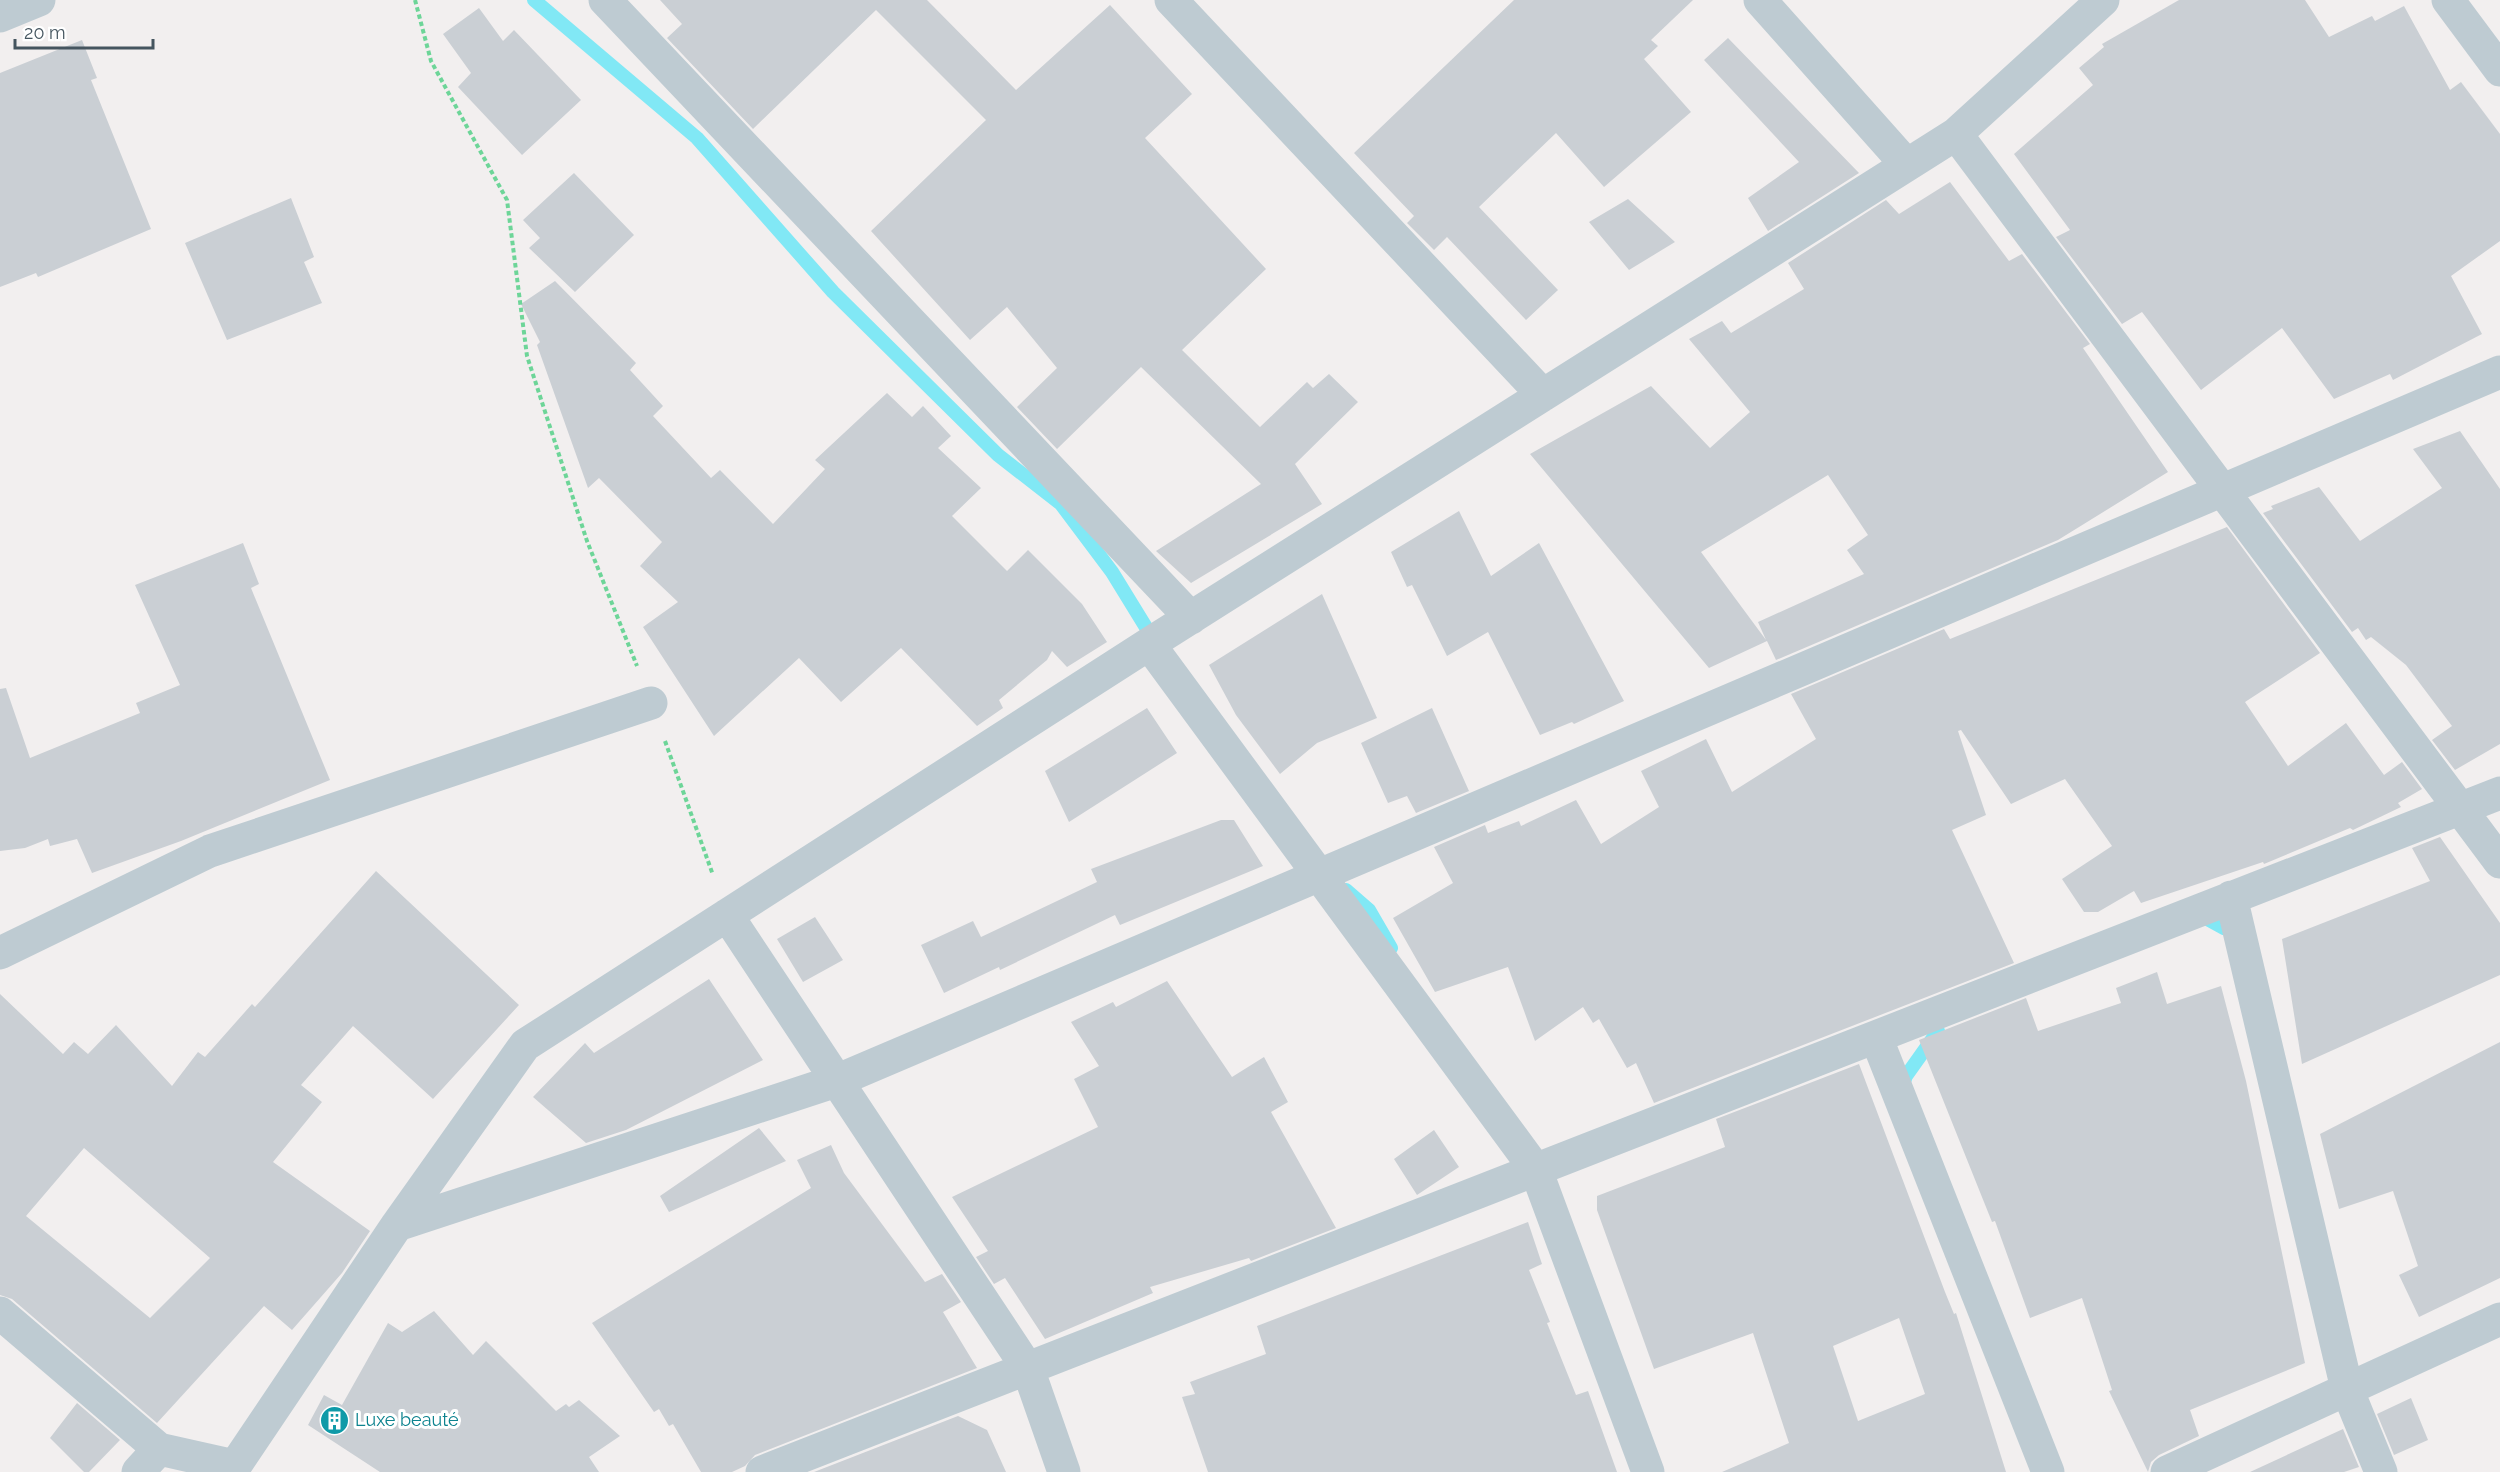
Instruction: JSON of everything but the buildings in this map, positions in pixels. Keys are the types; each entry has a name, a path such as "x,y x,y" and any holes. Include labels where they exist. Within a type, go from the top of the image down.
{"street":[{"path":"0,16 39,0"},
{"path":"605,0 1191,618"},
{"path":"1171,0 1543,395"},
{"path":"1760,0 1906,164"},
{"path":"0,1312 149,1460 235,1469 397,1225 525,1045 1149,644 1956,134 2103,0"},
{"path":"2448,0 2500,70"},
{"path":"1956,134 2500,862"},
{"path":"397,1225 836,1080 2500,372"},
{"path":"1149,644 1536,1170 1648,1472"},
{"path":"0,953 210,851 651,703"},
{"path":"762,1472 2500,793"},
{"path":"2231,897 2347,1389 2381,1472"},
{"path":"727,915 1028,1369 1064,1472"},
{"path":"1876,1037 2048,1472"},
{"path":"2167,1472 2500,1319"}],"path":[{"path":"415,0 431,61 507,200 527,356 587,541 651,703 727,915"}],"waterway":[{"path":"534,0 697,138 833,292 998,455 1061,504 1112,572 1155,642"},
{"path":"1346,890 1369,910 1391,948"},
{"path":"2198,919 2204,917 2224,928"},
{"path":"1901,1090 1906,1076 1938,1031"}],"place":[{"name":"Luxe beauté","path":"334,1420"}]}
